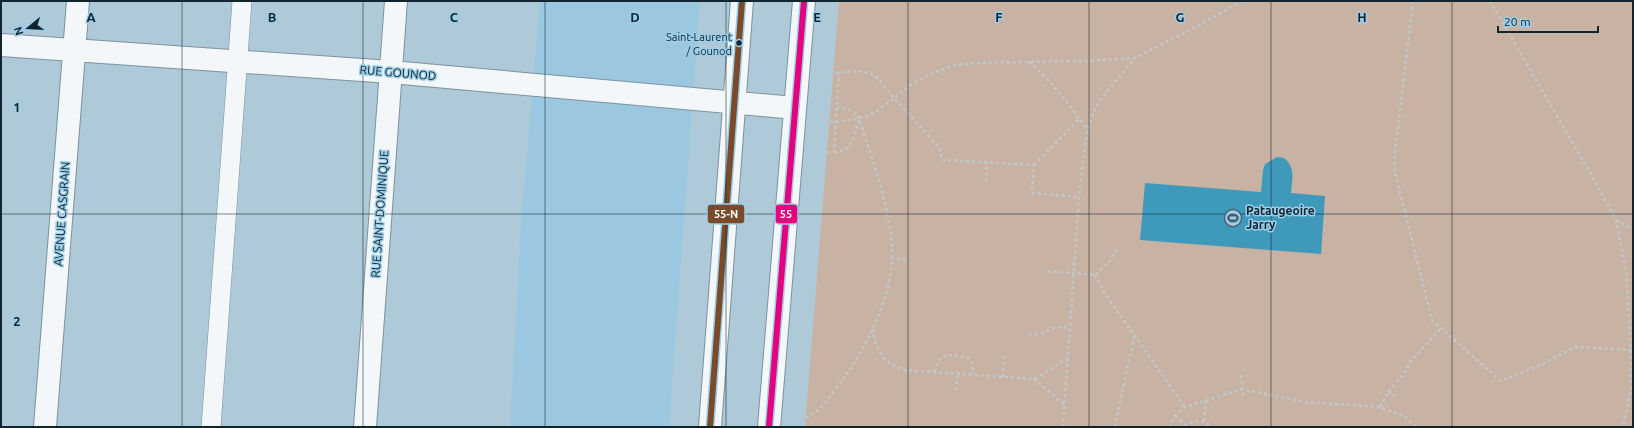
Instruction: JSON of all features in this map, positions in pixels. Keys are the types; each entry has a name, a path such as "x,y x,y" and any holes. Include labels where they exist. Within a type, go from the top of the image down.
{"street":[{"name":"AVENUE CASGRAIN","path":"45,427 78,1"},
{"name":"RUE SAINT-DOMINIQUE","path":"365,427 396,1"},
{"path":"710,427 742,1"},
{"path":"769,427 804,1"},
{"name":"RUE GOUNOD","path":"1,45 391,72 795,108"}],"lane":[{"path":"210,427 242,1"}],"path":[{"path":"1063,427 1079,197 1085,144 1095,108 1135,58 1194,28 1242,1"},
{"path":"1413,1 1394,161 1395,173 1432,320 1501,381 1543,364 1573,348 1580,347 1631,350"},
{"path":"1490,1 1616,220 1626,271 1631,350 1632,388 1623,427"},
{"path":"825,122 836,122 859,118 879,110 912,84 928,74 952,66 976,63 1135,58"},
{"path":"1028,62 1048,79 1088,131"},
{"path":"829,74 858,71 870,73 878,79 894,99 938,146 942,160 1034,165"},
{"path":"834,153 839,72"},
{"path":"800,419 806,418 816,412 826,402 846,375 873,328 887,285 891,258 892,248 890,227 859,118 849,109 837,108"},
{"path":"822,152 834,153 846,150 853,142 859,118"},
{"path":"1079,119 1034,165 1032,193 1079,197"},
{"path":"986,182 987,162"},
{"path":"1616,220 1633,229"},
{"path":"1048,271 1095,275 1109,262 1117,249"},
{"path":"891,258 904,260"},
{"path":"1095,275 1104,294 1185,407"},
{"path":"1029,334 1039,334 1054,328 1070,327"},
{"path":"873,328 877,348 887,361 904,370 1034,379 1068,358"},
{"path":"1380,407 1389,391 1407,370 1409,363 1441,328"},
{"path":"1115,427 1134,336"},
{"path":"954,350 954,355"},
{"path":"1003,377 1004,353"},
{"path":"935,372 939,359 943,355 954,355 964,356 970,359 973,369 972,375"},
{"path":"956,390 958,374"},
{"path":"1241,375 1243,396"},
{"path":"1034,379 1064,404"},
{"path":"1169,427 1175,416 1185,407 1242,389 1305,402 1380,407 1405,417 1416,427"},
{"path":"1389,391 1395,396"},
{"path":"1204,421 1206,400"},
{"path":"1175,416 1186,426 1196,420 1204,421 1212,427"}],"shaded area":[{"path":"540,1 700,1 669,427 510,427 521,222"},
{"path":"839,1 1633,1 1633,427 805,427"},
{"name":"Pataugeoire Jarry","path":"1277,157 1284,158 1292,170 1291,193 1325,196 1321,254 1140,240 1145,183 1261,192 1265,164"}],"transit line":[{"name":"55-N","path":"710,427 742,1"},
{"name":"55","path":"769,427 804,1"}],"place":[{"name":"Saint-Laurent / Gounod","path":"739,43"},
{"name":"Pataugeoire Jarry","path":"1233,218"}]}
